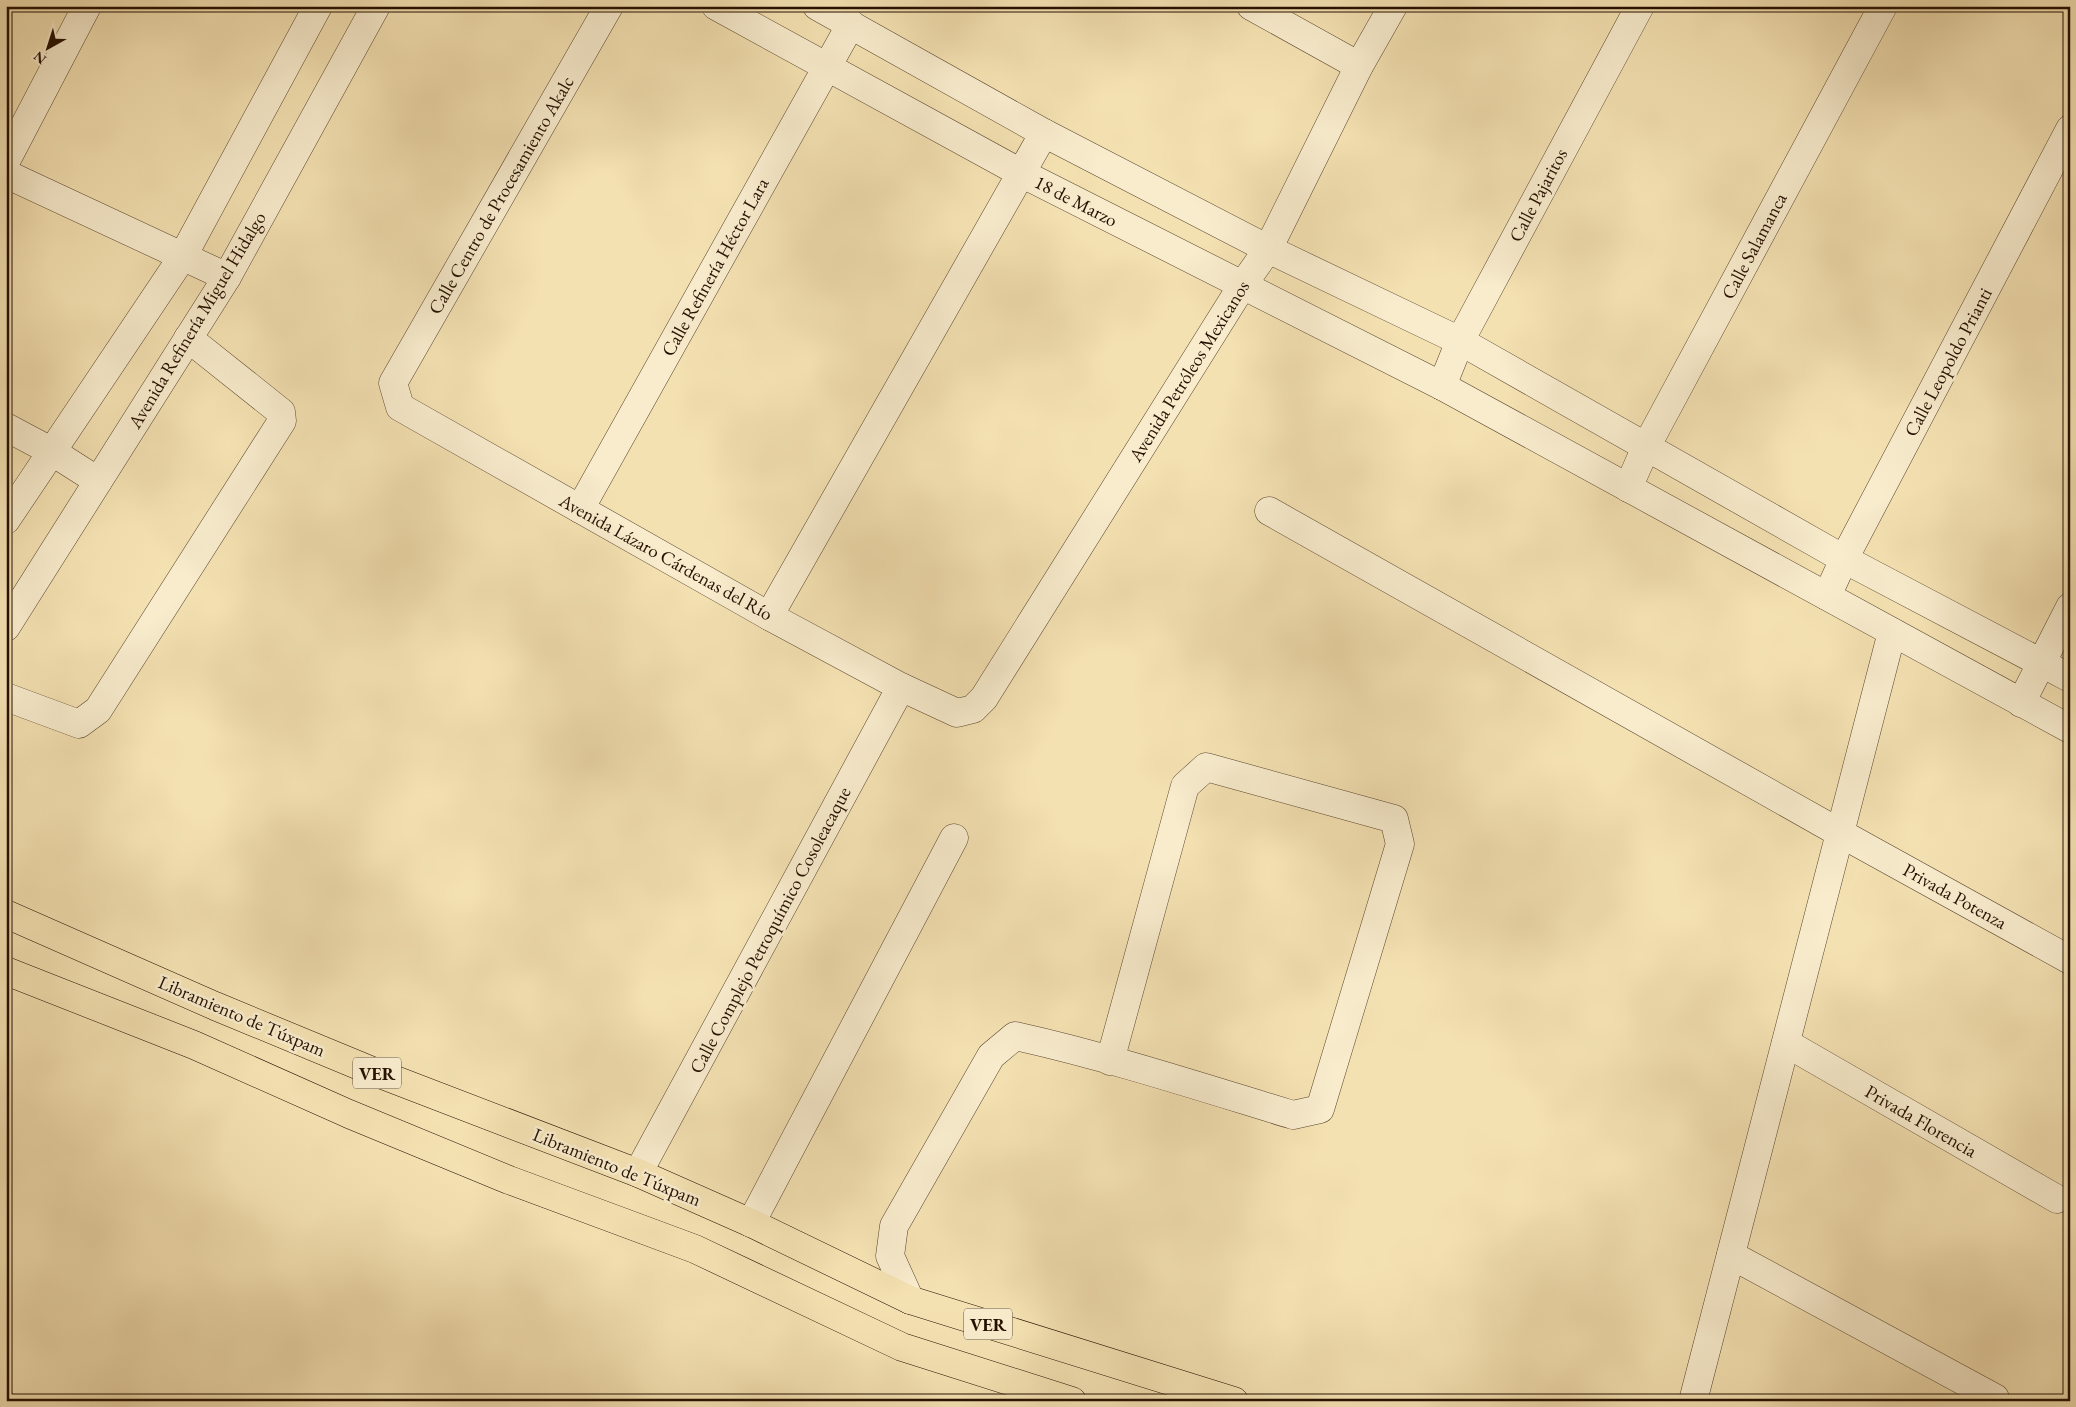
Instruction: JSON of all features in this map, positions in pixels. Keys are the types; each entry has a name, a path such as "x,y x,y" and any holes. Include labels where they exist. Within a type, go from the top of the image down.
{"main road":[{"name":"Libramiento de Túxpam","path":"6,914 215,1006 372,1071 638,1173 751,1223 910,1300 1234,1401"},
{"name":"VER","path":"6,971 194,1045 349,1114 509,1180 695,1249 902,1347 1072,1401"}],"street":[{"path":"6,161 87,6"},
{"path":"6,520 183,256 318,6"},
{"name":"Avenida Refinería Miguel Hidalgo","path":"6,626 227,277 376,6"},
{"name":"Calle Centro de Procesamiento Akalc","path":"393,383 609,6"},
{"name":"18 de Marzo","path":"716,6 1021,173 1442,386 2070,729"},
{"path":"817,6 1044,133 1268,249 1460,341 1844,559 2070,678"},
{"path":"1251,6 1359,66"},
{"name":"Avenida Petróleos Mexicanos","path":"957,713 973,709 984,698 1242,286 1268,249 1359,66 1393,6"},
{"name":"Calle Pajaritos","path":"1442,386 1460,341 1640,6"},
{"name":"Calle Salamanca","path":"1628,488 1646,447 1883,6"},
{"name":"Calle Refinería Héctor Lara","path":"580,509 851,24"},
{"name":"Calle Leopoldo Prianti","path":"1827,596 1844,559 2070,129"},
{"path":"769,616 1044,133"},
{"path":"6,174 227,277"},
{"path":"6,697 79,724 98,710 282,420 281,412 188,338"},
{"name":"Avenida Lázaro Cárdenas del Río","path":"393,383 400,408 769,616 901,687 957,713"},
{"path":"6,427 51,451 98,481"},
{"name":"Privada Potenza","path":"1269,511 1840,833 2070,960"},
{"path":"2021,703 2070,607"},
{"path":"1693,1401 1892,632"},
{"name":"Calle Complejo Petroquímico Cosoleacaque","path":"638,1173 901,687"},
{"path":"910,1300 890,1256 894,1226 991,1056 1015,1036 1063,1047 1110,1061 1293,1115 1320,1109 1400,844 1394,819 1206,767 1185,786 1110,1061"},
{"path":"751,1223 954,838"},
{"name":"Privada Florencia","path":"1786,1043 2057,1199"},
{"path":"1731,1255 1995,1398"}]}
